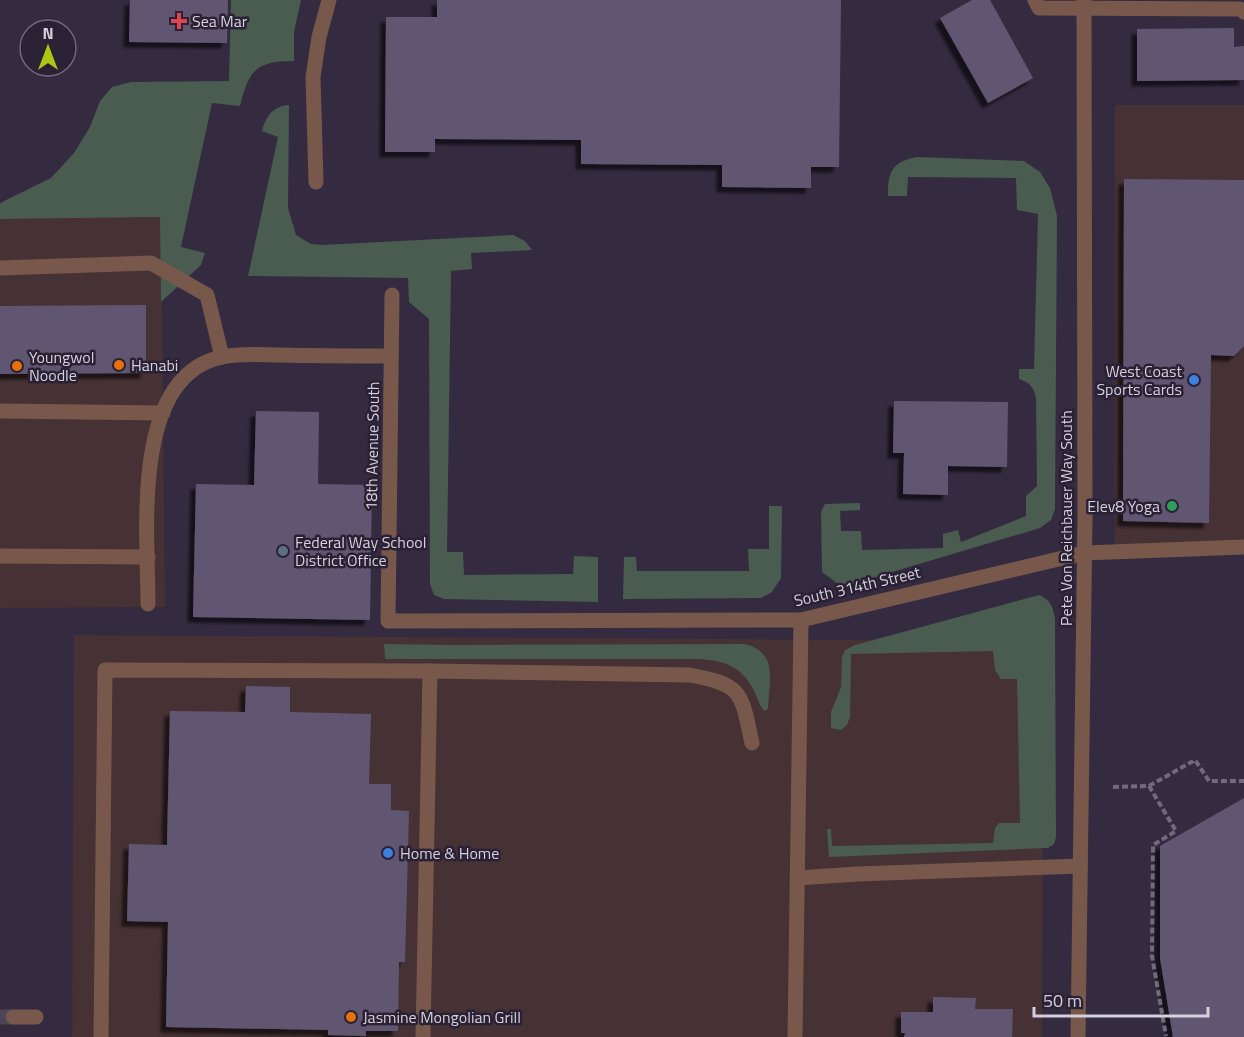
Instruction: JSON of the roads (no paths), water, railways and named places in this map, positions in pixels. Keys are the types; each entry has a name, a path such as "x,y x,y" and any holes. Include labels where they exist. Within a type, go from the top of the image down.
{"street":[{"path":"316,182 314,77 317,47 329,0"},
{"path":"1035,0 1039,8 1084,4 1228,5 1244,12"},
{"name":"Pete Von Reichbauer Way South","path":"1078,1037 1084,553 1084,4"},
{"path":"0,267 151,263 207,295 222,357"},
{"name":"18th Avenue South","path":"392,295 388,621 437,620"},
{"path":"148,604 147,484 152,444 175,387 195,367 222,357 391,356"},
{"path":"0,411 163,413"},
{"name":"South 314th Street","path":"437,620 801,620 1084,553 1244,547"},
{"path":"0,556 148,557"},
{"path":"795,1037 801,620"},
{"path":"101,1037 105,670 690,675 729,685 744,703 752,743"},
{"path":"423,1037 430,671"},
{"path":"797,878 1080,866"},
{"path":"13,1017 36,1017"}],"tunnel":[{"path":"0,1017 13,1017"}],"place":[{"name":"Sea Mar","path":"179,21"},
{"name":"Hanabi","path":"119,365"},
{"name":"Youngwol Noodle","path":"17,366"},
{"name":"West Coast Sports Cards","path":"1194,380"},
{"name":"Elev8 Yoga","path":"1172,506"},
{"name":"Federal Way School District Office","path":"283,551"},
{"name":"Home & Home","path":"388,853"},
{"name":"Jasmine Mongolian Grill","path":"351,1017"}]}
